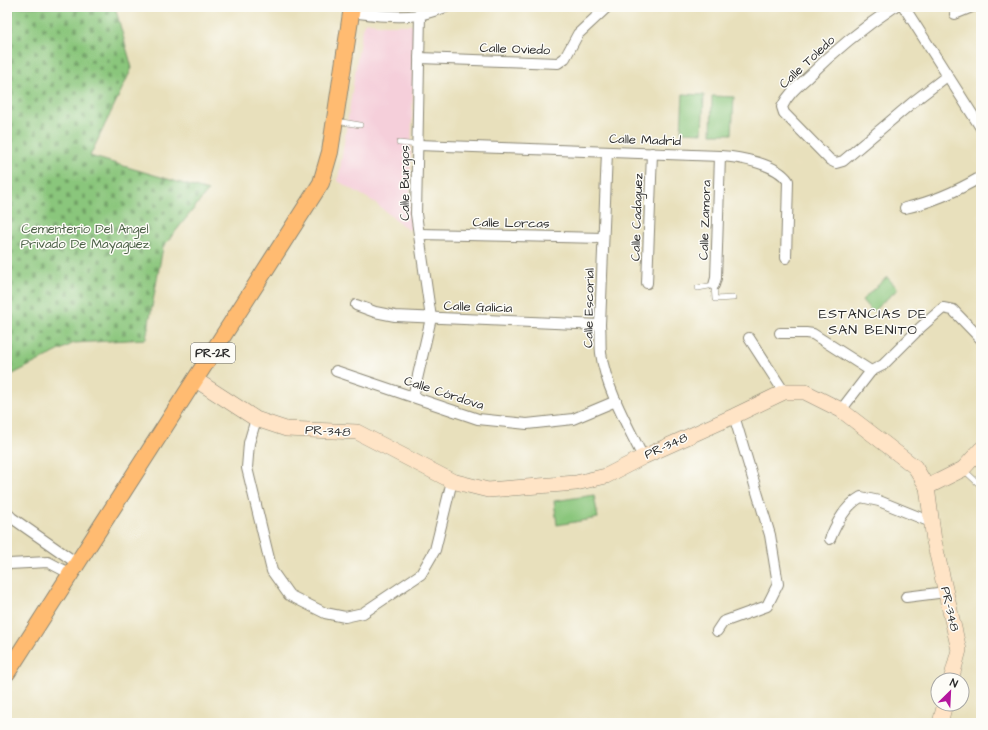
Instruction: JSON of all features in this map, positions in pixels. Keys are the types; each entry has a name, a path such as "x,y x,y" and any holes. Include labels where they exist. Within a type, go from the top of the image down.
{"main road":[{"name":"PR-2R","path":"7,673 321,183 330,152 351,10"}],"street":[{"path":"351,10 380,16 420,14 446,7"},
{"name":"Calle Oviedo","path":"419,58 558,64 566,58 578,34 608,7"},
{"name":"Calle Toledo","path":"894,7 824,61 790,93 782,107 784,113 830,160 836,163 843,161 912,102 947,76"},
{"path":"904,7 981,128"},
{"path":"955,14 972,7"},
{"name":"Calle Burgos","path":"413,397 431,318 416,214 420,14"},
{"name":"Calle Madrid","path":"418,145 720,156 745,160 777,170 785,176 788,181 786,258"},
{"name":"Calle Escorial","path":"607,152 600,325 601,354 616,401 643,457"},
{"name":"Calle Cadaguez","path":"647,283 652,153"},
{"name":"Calle Zamora","path":"714,285 716,278 720,156"},
{"path":"905,208 923,204 942,197 981,177"},
{"name":"Calle Lorcas","path":"419,234 603,238"},
{"name":"Calle Galicia","path":"356,306 375,312 396,316 600,325"},
{"path":"841,410 871,370 883,365 921,327 943,308 953,310 981,339"},
{"path":"780,334 806,332 813,334 871,370"},
{"path":"749,338 784,392"},
{"name":"Calle Córdova","path":"336,371 478,420 528,424 573,419 616,401"},
{"name":"PR-348","path":"196,380 256,419 286,429 357,432 452,481 488,490 576,483 606,476 643,457 784,392 805,392 841,410 915,467 927,487 931,522 960,650 953,672"},
{"path":"717,631 723,622 767,606 778,584 770,535 734,416"},
{"path":"256,419 249,443 248,468 272,570 289,595 325,613 345,617 363,613 421,574 435,550 452,481"},
{"path":"927,487 963,469 981,448"},
{"path":"830,540 843,514 856,500 861,497 879,501 931,522"},
{"path":"7,513 74,569"},
{"path":"7,563 48,562 74,569"},
{"path":"906,597 946,592"},
{"path":"940,723 943,712"}],"lane":[{"path":"335,121 360,125"},
{"path":"399,143 418,145"},
{"path":"698,288 714,285 715,299 733,298"},
{"path":"963,469 981,486"}],"shaded area":[{"path":"366,22 385,25 413,25 415,28 410,188 411,229 408,230 374,202 338,181 362,28"}],"green space":[{"name":"Cementerio Del Angel Privado De Mayaguez","path":"7,7 115,7 132,68 90,156 208,191 163,247 146,339 74,343 7,377"},
{"path":"683,94 704,95 702,133 681,132"},
{"path":"712,96 734,97 732,134 711,134"},
{"path":"887,277 898,289 872,312 862,300"},
{"path":"594,495 598,518 557,525 554,501"}],"district":[{"name":"ESTANCIAS DE SAN BENITO","path":"873,322"}]}
